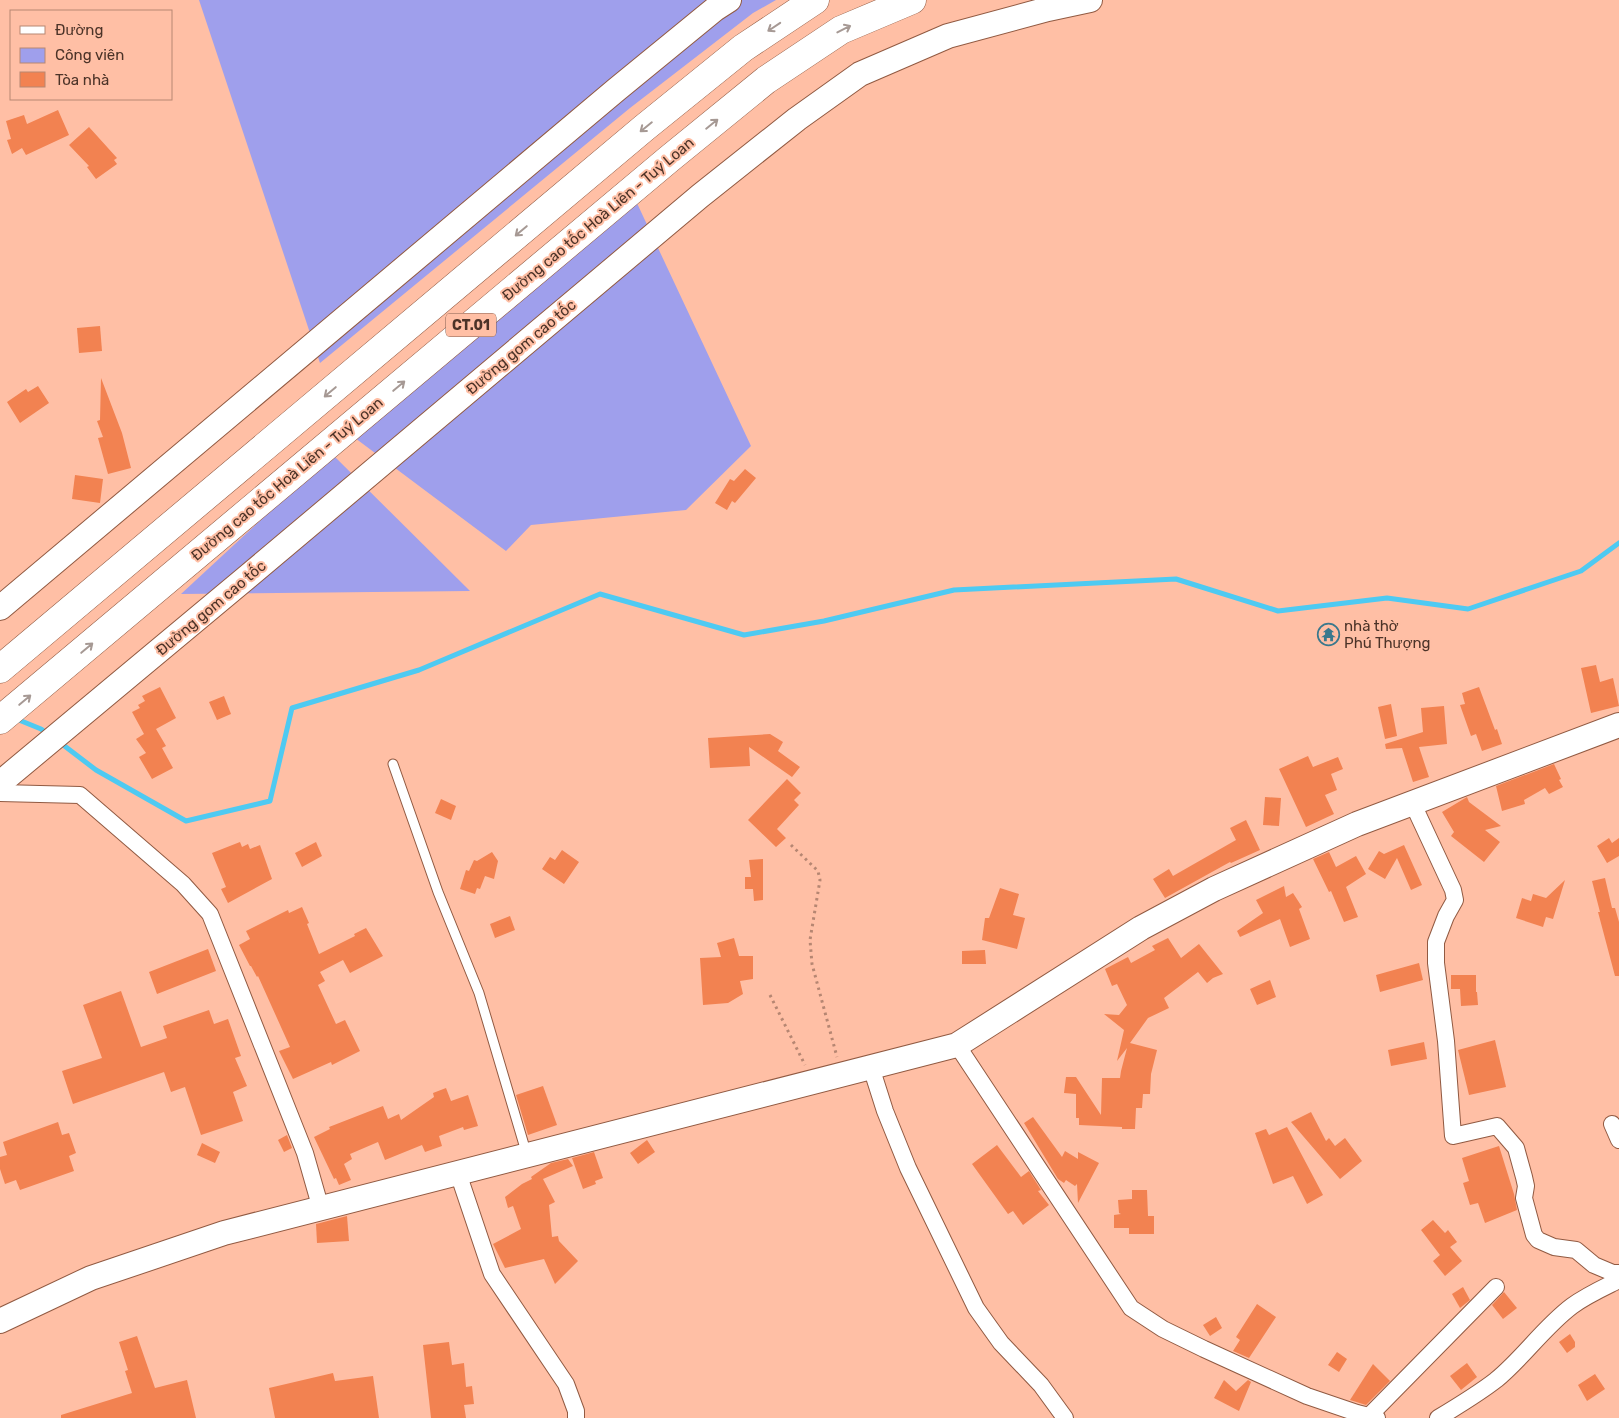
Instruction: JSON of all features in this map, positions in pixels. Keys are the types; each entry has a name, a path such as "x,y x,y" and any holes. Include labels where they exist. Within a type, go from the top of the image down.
{"highway":[{"name":"CT.01","path":"9,662 644,128 743,48 815,0"},
{"name":"Đường cao tốc Hoà Liên - Tuý Loan","path":"0,720 646,178 766,80 840,30 912,0"}],"main road":[{"path":"0,608 616,90 729,0"},
{"name":"Đường gom cao tốc","path":"0,782 700,196 797,119 860,74 948,36 1048,9 1090,0"},
{"path":"0,1321 91,1278 224,1233 957,1045 1141,928 1214,889 1357,824 1619,725"}],"street":[{"path":"0,793 80,795 183,884 210,914 305,1153 321,1209"},
{"path":"1412,802 1453,890 1455,900 1446,916 1436,942 1436,963 1446,1041 1453,1136 1497,1126 1516,1148 1526,1186 1524,1198 1534,1235 1538,1240 1554,1246 1576,1250 1594,1265 1613,1273 1619,1272"},
{"path":"957,1045 1131,1308 1163,1329 1307,1396 1373,1417 1496,1287"},
{"path":"871,1067 885,1110 908,1168 976,1308 1001,1343 1041,1385 1065,1418"},
{"path":"1612,1124 1619,1140"},
{"path":"458,1173 492,1274 566,1384 576,1411 576,1418"},
{"path":"1438,1418 1472,1398 1496,1380 1514,1364 1551,1324 1572,1306 1619,1280"}],"lane":[{"path":"392,764 438,892 479,993 527,1156"}],"path":[{"path":"791,845 818,872 820,880 810,940 812,964 842,1074"},
{"path":"770,995 813,1082"}],"green space":[{"path":"199,0 776,0 753,13 630,108 320,363"},
{"path":"635,199 751,446 686,510 531,525 506,551 347,432"},
{"path":"332,454 470,591 181,594"}],"building":[{"path":"58,110 69,135 26,155 22,148 12,154 7,140 11,139 6,121 24,115 27,124"},
{"path":"89,127 117,158 114,160 117,164 96,179 87,167 89,166 69,145"},
{"path":"100,326 102,351 79,353 77,328"},
{"path":"101,378 122,433 131,468 108,474 98,438 103,437 97,421 100,420"},
{"path":"38,386 49,403 20,423 7,402 26,389 28,392"},
{"path":"745,469 756,478 735,503 732,501 727,510 715,503 730,479 734,481"},
{"path":"75,475 103,479 100,503 72,499"},
{"path":"1596,665 1600,682 1613,678 1619,706 1591,713 1581,668"},
{"path":"160,687 176,718 156,729 166,746 162,748 173,768 152,779 139,757 146,753 136,739 144,734 132,712 140,708 138,705 145,701 142,696"},
{"path":"1479,687 1502,744 1482,751 1476,734 1471,736 1460,705 1465,704 1462,693"},
{"path":"224,696 231,714 217,720 209,702"},
{"path":"1391,704 1397,736 1385,739 1378,707"},
{"path":"1444,706 1447,744 1419,747 1429,777 1413,782 1402,748 1386,749 1385,744 1423,732 1421,708"},
{"path":"770,734 783,742 778,751 800,767 792,777 749,747 750,766 710,768 708,738"},
{"path":"1308,756 1313,767 1338,757 1343,769 1331,774 1337,790 1325,795 1334,814 1306,827 1279,769"},
{"path":"1554,764 1563,787 1549,794 1545,788 1524,800 1525,804 1502,811 1496,786"},
{"path":"787,779 801,793 794,800 799,805 777,829 786,838 776,847 748,820"},
{"path":"1265,797 1281,798 1279,826 1263,825"},
{"path":"1467,797 1469,802 1501,826 1485,830 1500,842 1484,862 1451,836 1454,832 1442,812"},
{"path":"441,799 456,806 451,820 435,813"},
{"path":"1246,820 1260,850 1230,862 1165,898 1153,879 1169,869 1173,876 1236,840 1230,828"},
{"path":"1609,838 1612,843 1619,838 1619,856 1607,863 1597,846"},
{"path":"240,842 242,847 248,844 250,849 260,845 272,879 228,903 221,889 226,887 212,853"},
{"path":"316,842 322,856 302,867 295,853"},
{"path":"1404,845 1422,885 1411,890 1397,858 1385,879 1368,869 1379,851 1384,854"},
{"path":"562,850 579,862 564,884 542,869 550,857 555,860"},
{"path":"492,852 498,861 494,879 485,876 480,889 477,888 475,894 460,889 466,870 469,871 474,860 477,861"},
{"path":"1329,852 1336,867 1356,856 1366,874 1346,887 1358,917 1344,922 1331,891 1329,892 1313,859"},
{"path":"763,859 763,900 754,901 753,889 745,889 745,877 751,877 749,860"},
{"path":"1605,878 1612,908 1615,908 1619,922 1619,976 1615,976 1592,881"},
{"path":"1565,880 1553,919 1546,917 1543,927 1516,918 1522,898 1531,901 1533,894 1546,898"},
{"path":"1284,886 1286,897 1293,893 1302,907 1299,909 1310,939 1290,947 1280,919 1240,937 1237,931 1263,913 1256,900"},
{"path":"1000,888 1019,894 1013,915 1025,918 1017,949 982,940 985,918 989,918"},
{"path":"302,907 319,954 355,936 354,934 366,928 383,956 350,973 343,960 320,972 325,981 318,985 336,1024 345,1020 360,1051 332,1065 331,1062 293,1079 279,1051 290,1047 258,976 250,966 239,945 250,939 246,931 288,910 289,913"},
{"path":"510,916 515,930 495,938 490,924"},
{"path":"734,938 739,956 753,956 753,979 740,981 743,994 728,1003 703,1005 700,958 721,957 717,943"},
{"path":"1168,938 1181,958 1199,944 1223,974 1207,983 1198,972 1164,998 1169,1008 1148,1018 1130,1043 1157,1050 1151,1074 1150,1094 1143,1094 1142,1108 1136,1108 1135,1129 1079,1125 1079,1118 1076,1118 1076,1094 1064,1093 1066,1077 1076,1077 1101,1115 1102,1078 1120,1078 1127,1048 1117,1061 1124,1030 1104,1014 1119,1015 1127,1005 1117,984 1112,986 1105,969 1128,957 1131,963 1155,950 1152,946"},
{"path":"208,949 216,971 157,994 149,972"},
{"path":"985,950 986,964 962,964 962,951"},
{"path":"1419,963 1423,980 1380,992 1376,975"},
{"path":"1451,975 1476,975 1478,1005 1461,1006 1460,989 1451,989"},
{"path":"1270,980 1276,997 1257,1005 1250,989"},
{"path":"121,991 141,1047 167,1038 163,1026 209,1010 214,1024 228,1019 241,1056 235,1058 247,1086 233,1092 243,1121 201,1135 185,1087 171,1092 164,1072 73,1104 62,1071 102,1058 83,1005"},
{"path":"1495,1040 1506,1087 1469,1095 1458,1050"},
{"path":"1424,1042 1427,1059 1391,1066 1388,1050"},
{"path":"543,1086 557,1125 528,1135 516,1095"},
{"path":"446,1088 451,1101 468,1095 478,1126 464,1130 463,1127 439,1136 442,1146 425,1152 422,1145 385,1160 378,1142 350,1154 352,1159 344,1164 351,1180 339,1185 336,1178 334,1179 314,1137 330,1129 329,1127 383,1106 388,1119 399,1114 401,1120 434,1097 433,1093"},
{"path":"1311,1112 1326,1141 1329,1138 1335,1146 1345,1138 1362,1161 1340,1179 1291,1122"},
{"path":"1033,1117 1062,1157 1065,1151 1078,1159 1078,1152 1099,1163 1078,1203 1077,1184 1075,1186 1066,1180 1064,1183 1058,1179 1024,1123"},
{"path":"58,1122 62,1135 69,1133 76,1153 69,1156 74,1171 20,1190 16,1180 5,1184 0,1169 0,1157 7,1155 3,1142"},
{"path":"1287,1127 1323,1195 1307,1204 1293,1176 1273,1184 1255,1133 1266,1129 1269,1135"},
{"path":"287,1135 292,1148 284,1152 278,1140"},
{"path":"647,1140 655,1152 638,1164 630,1153"},
{"path":"202,1143 220,1152 215,1163 197,1155"},
{"path":"997,1145 1021,1177 1029,1171 1041,1190 1038,1191 1049,1205 1023,1225 1013,1211 1008,1214 972,1164"},
{"path":"1499,1146 1517,1210 1485,1223 1478,1203 1470,1205 1463,1183 1469,1181 1462,1158"},
{"path":"594,1152 603,1178 595,1181 596,1184 583,1189 572,1158"},
{"path":"568,1159 573,1166 543,1179 555,1202 549,1205 552,1237 558,1236 559,1241 578,1261 555,1284 544,1259 505,1268 493,1244 521,1229 513,1206 508,1208 505,1197 532,1179 531,1177 551,1163"},
{"path":"1132,1190 1147,1190 1148,1216 1154,1216 1154,1234 1129,1234 1129,1228 1114,1228 1114,1215 1121,1214 1119,1213 1118,1200 1132,1199"},
{"path":"347,1216 349,1241 317,1243 316,1224"},
{"path":"1433,1220 1445,1233 1448,1230 1457,1242 1450,1247 1462,1261 1445,1276 1433,1261 1440,1255 1421,1230"},
{"path":"1463,1287 1470,1300 1460,1308 1452,1294"},
{"path":"1504,1292 1517,1308 1503,1319 1492,1305"},
{"path":"1257,1304 1276,1317 1249,1358 1233,1351 1240,1340 1236,1337"},
{"path":"1216,1317 1222,1328 1210,1336 1203,1325"},
{"path":"1570,1334 1575,1342 1575,1347 1567,1353 1559,1342"},
{"path":"137,1336 155,1388 187,1380 196,1418 61,1418 61,1415 132,1393 125,1371 128,1370 119,1342"},
{"path":"449,1342 452,1365 464,1363 466,1387 472,1386 474,1404 464,1405 466,1418 431,1418 423,1345"},
{"path":"1337,1352 1347,1359 1339,1372 1328,1365"},
{"path":"1467,1363 1477,1377 1461,1390 1450,1376"},
{"path":"1373,1364 1390,1381 1366,1405 1350,1400"},
{"path":"333,1373 335,1381 373,1376 379,1418 275,1418 269,1388"},
{"path":"1595,1374 1605,1389 1587,1401 1578,1385"},
{"path":"1224,1380 1236,1391 1248,1380 1251,1382 1239,1411 1214,1398"}],"waterway":[{"path":"58,741 96,770 186,821 270,801 292,708 419,670 600,594 744,635 824,621 954,590 1176,579 1278,611 1387,598 1468,609 1581,571 1619,543"},
{"path":"14,718 41,729 49,735"}],"place":[{"name":"nhà thờ Phú Thượng","path":"1328,635"}]}
